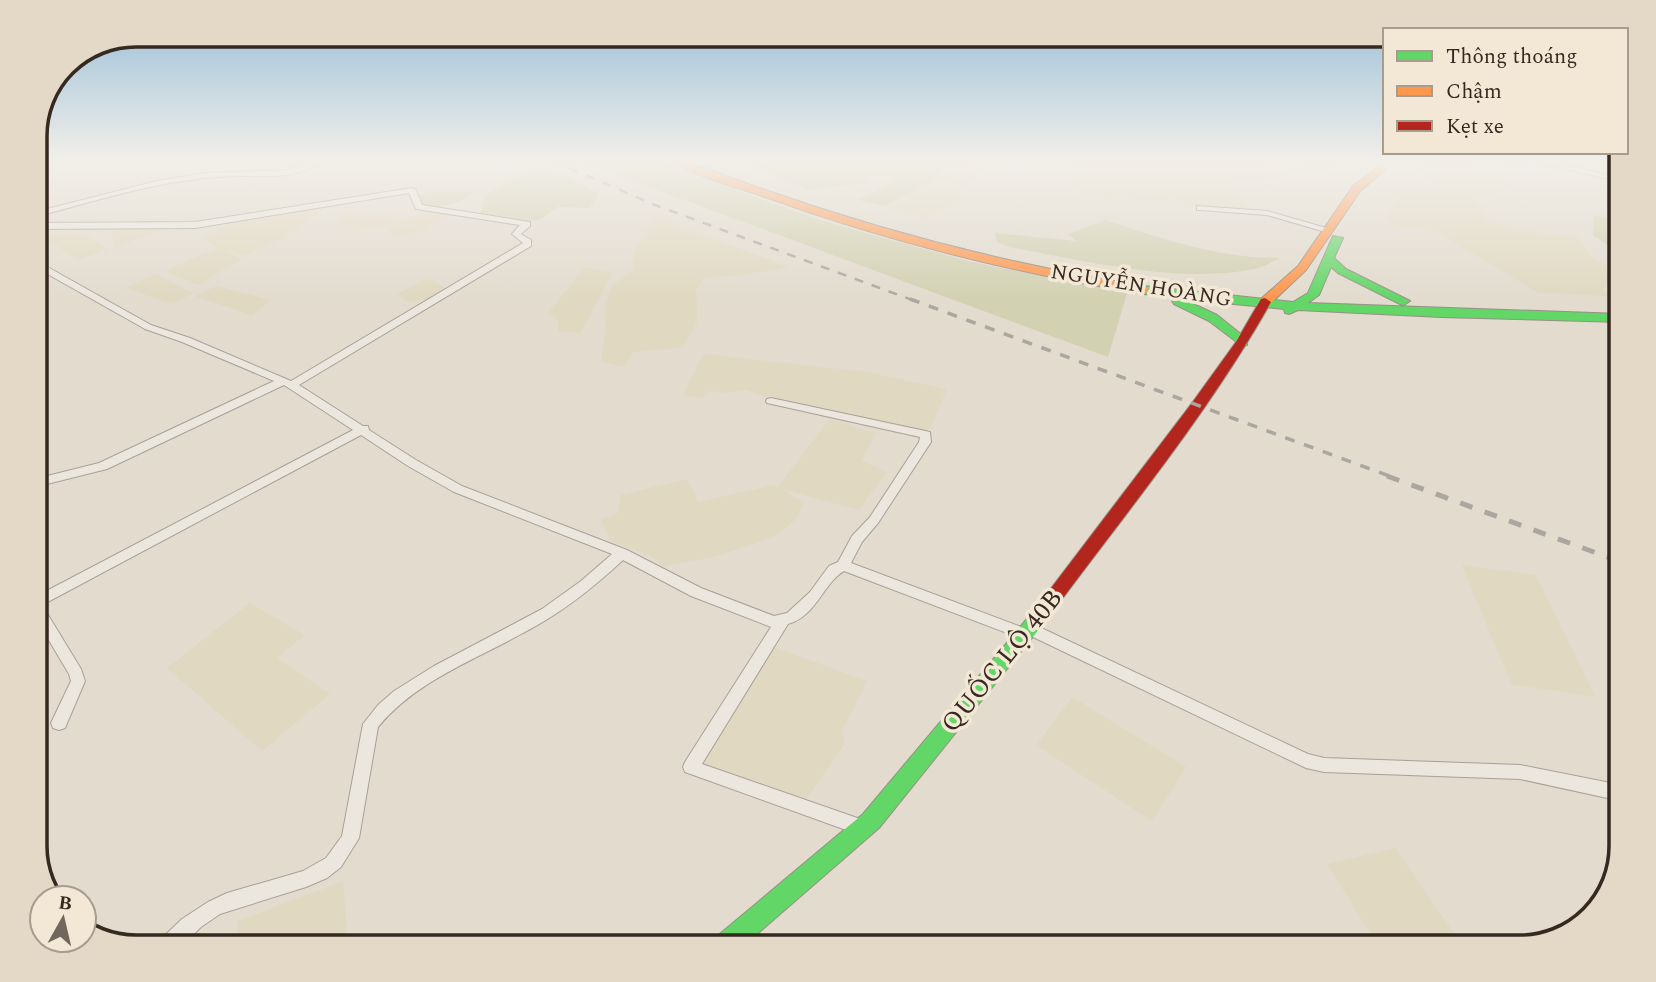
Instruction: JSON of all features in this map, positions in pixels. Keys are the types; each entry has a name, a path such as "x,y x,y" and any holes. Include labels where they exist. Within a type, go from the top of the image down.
{"main road":[{"name":"NGUYỄN HOÀNG","path":"795,207 867,230 958,254 1163,293 1268,298 1313,295 1404,301 1609,308"},
{"name":"NGUYỄN HOÀNG","path":"823,207 956,244 1120,275 1268,298 1294,306 1410,313 1609,318"},
{"path":"1242,342 1268,298 1302,268 1345,207"},
{"path":"1242,342 1313,295 1338,235 1357,207"},
{"path":"1328,258 1342,271 1404,301"},
{"path":"1163,293 1213,318 1242,342"},
{"path":"1511,316 1609,323"},
{"name":"QUỐC LỘ 40B","path":"738,935 863,828 1027,632 1242,342"}],"street":[{"path":"47,212 64,207"},
{"path":"47,226 195,225 308,207"},
{"path":"47,480 103,466 288,383 527,246 528,242 516,234 527,223 419,207"},
{"path":"1200,208 1267,213 1329,230"},
{"path":"47,270 148,327 288,383 412,463 458,489 622,553 696,592 774,622 791,618 815,596 834,570 842,565 857,539 874,520 925,442 926,435 771,401"},
{"path":"47,598 363,429"},
{"path":"181,935 210,910 234,899 313,875 331,865 350,838 371,723 379,713 421,683 562,603 594,580 622,553"},
{"path":"842,565 1027,632 1306,761 1324,765 1387,765 1520,772 1609,791"},
{"path":"783,620 691,767 863,828"},
{"path":"47,624 78,681 59,723"}],"shaded area":[{"path":"886,207 926,207 948,207 926,218"},
{"path":"1201,207 1247,207 1229,210"},
{"path":"1394,207 1480,207 1485,220 1540,234 1576,235 1589,254 1608,268 1609,284 1602,290 1609,296 1539,293 1432,229 1391,227 1388,215"},
{"path":"323,209 286,237 245,255 223,249 241,259 198,285 165,271 217,248 202,236 217,232 226,224"},
{"path":"349,212 406,220 428,212 451,214 419,232 395,238 389,233 390,228 350,229 337,221"},
{"path":"655,217 788,267 744,275 704,277 696,289 697,322 683,347 633,352 625,367 601,362 606,329 605,308 611,287 633,269 634,253"},
{"path":"110,228 167,228 116,247"},
{"path":"83,234 107,249 77,260 54,244 47,247 50,236"},
{"path":"585,267 612,273 580,333 558,331 558,321 549,312"},
{"path":"155,274 193,293 172,304 126,288"},
{"path":"428,278 449,290 426,300 408,302 398,294"},
{"path":"216,286 271,300 252,315 195,296"},
{"path":"704,354 866,372 947,389 930,428 912,434 773,400 747,390 725,393 710,391 701,398 683,395"},
{"path":"830,419 879,434 875,435 862,461 887,472 859,510 782,489 804,503 795,520 773,537 717,556 662,567 655,558 611,541 601,519 617,514 621,495 687,479 698,502 774,485 778,487"},
{"path":"1462,565 1536,575 1595,697 1511,684"},
{"path":"250,603 304,635 277,658 330,694 262,751 167,668"},
{"path":"773,647 867,681 842,730 845,744 806,799 697,765"},
{"path":"1072,697 1186,767 1152,821 1036,745"},
{"path":"1395,848 1455,935 1371,935 1327,864"},
{"path":"343,881 347,935 236,935 238,921"}],"green space":[{"path":"482,207 591,207 558,207 541,219 529,221 489,219 481,213"},
{"path":"703,207 783,207 816,219 971,262 1127,293 1108,357"},
{"path":"1594,216 1609,218 1609,246 1593,235"},
{"path":"1105,220 1212,251 1279,258 1258,268 1225,273 1163,272 1100,264 1009,247 997,242 995,233 1076,241 1068,234"}],"railway":[{"path":"660,207 915,301"},
{"path":"910,299 1392,477"},
{"path":"1387,476 1609,558"}],"traffic: fast":[{"path":"1289,310 1313,295 1337,238"},
{"path":"1328,258 1342,271 1404,301"},
{"path":"1144,290 1322,308 1609,318"},
{"path":"1178,301 1213,318 1242,342"},
{"path":"738,935 871,821 1042,613"}],"traffic: slow":[{"path":"800,207 966,255 1024,269 1144,290"},
{"path":"1265,302 1302,268 1344,207"}],"traffic: jam":[{"path":"1042,613 1197,406 1242,342 1265,302"}]}
